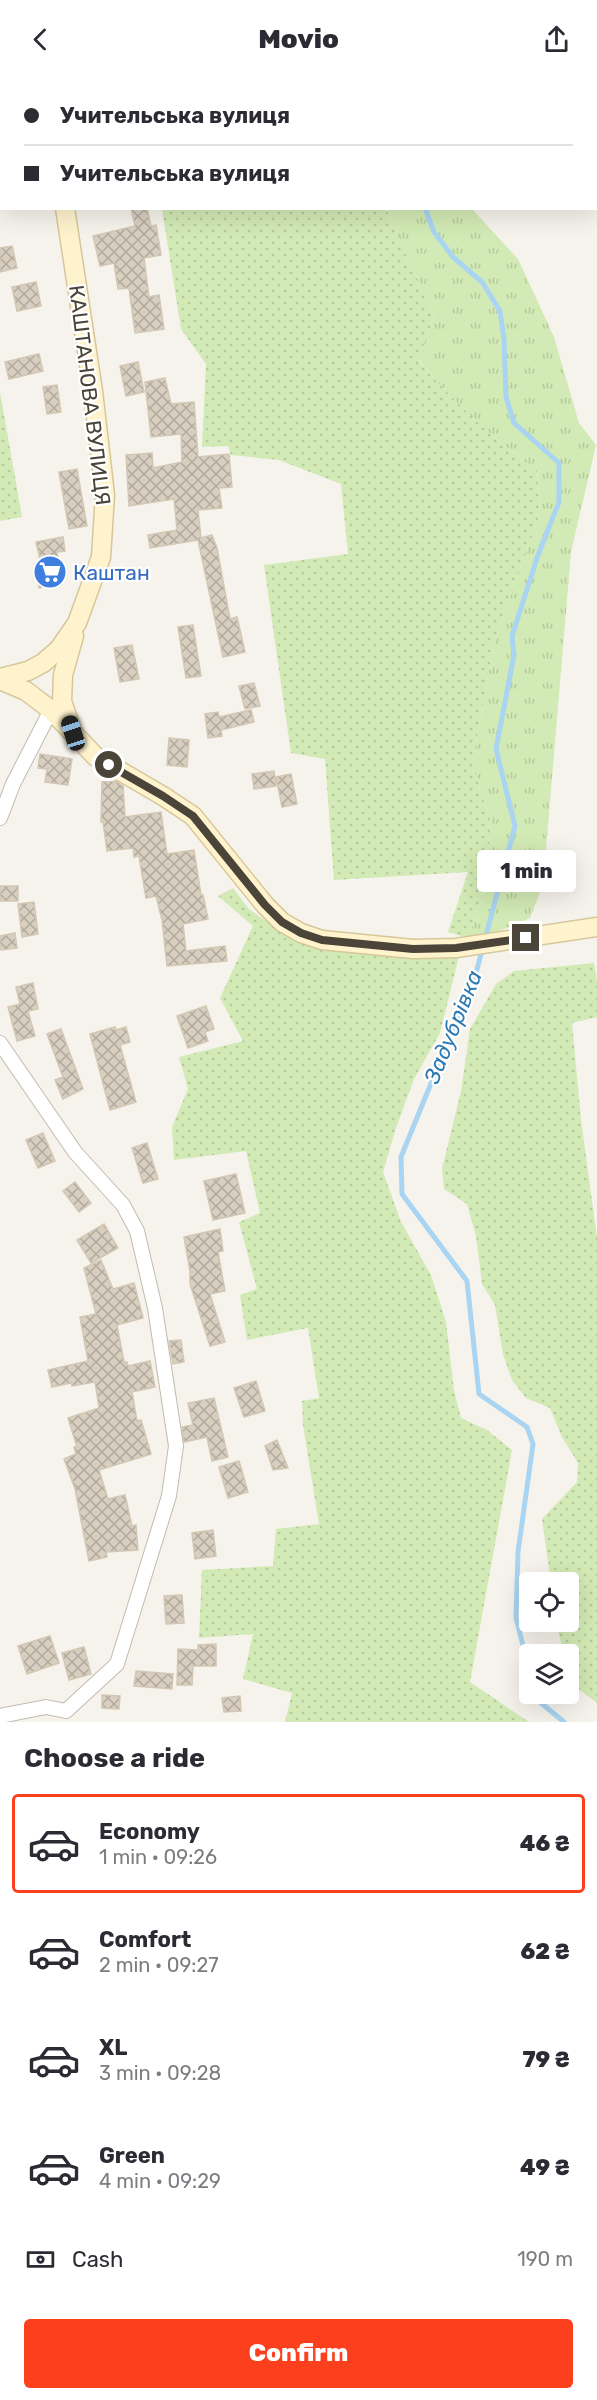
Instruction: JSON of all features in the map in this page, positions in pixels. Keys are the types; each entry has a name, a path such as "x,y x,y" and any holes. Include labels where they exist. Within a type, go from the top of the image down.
{"main road":[{"name":"КАШТАНОВА ВУЛИЦЯ","path":"0,679 28,671 43,663 59,649 77,623 101,557 105,495 93,391 64,210"},
{"path":"73,733 62,701 63,675 77,623"},
{"path":"0,679 27,691 51,710 96,757 193,816 265,905 282,922 301,933 322,940 413,949 456,948 597,927"}],"street":[{"path":"0,818 13,784 51,710"},
{"path":"0,1043 75,1152 123,1206 137,1231 155,1308 176,1446 169,1496 117,1664 66,1716 46,1707 0,1716"}],"green space":[{"path":"162,210 386,210 434,317 418,360 474,419 537,471 540,513 494,643 472,764 491,823 485,890 468,938 448,932 468,872 334,880 325,759 291,753 264,565 348,554 341,484 279,460 231,455 228,446 202,447 206,364 181,329"},
{"path":"386,210 473,210 518,259 554,337 579,423 596,445 571,552 543,885 530,918 502,930 468,938 485,890 491,823 472,764 494,643 540,513 537,471 474,419 418,359 434,317"},
{"path":"0,392 22,517 0,521"},
{"path":"233,888 249,909 276,928 460,952 440,1033 414,1079 383,1172 401,1222 431,1275 446,1322 454,1390 461,1418 487,1430 512,1450 470,1682 529,1722 285,1722 292,1693 243,1679 253,1634 199,1638 202,1570 273,1566 276,1529 319,1524 303,1425 302,1401 319,1398 308,1328 247,1340 240,1295 257,1289 239,1222 260,1213 246,1151 174,1160 172,1127 188,1089 179,1057 243,1041 220,998 253,926 218,896"},
{"path":"594,963 597,982 597,1017 572,1023 581,1120 597,1238 597,1705 579,1689 579,1644 562,1644 558,1632 579,1632 579,1572 550,1572 542,1519 577,1482 578,1463 562,1437 550,1408 526,1398 512,1380 503,1354 495,1305 482,1284 476,1236 467,1204 444,1189 442,1169 461,1091 470,1029 496,984 514,971"}],"building":[{"path":"131,210 147,210 151,226 156,225 161,255 144,258 149,297 159,295 164,329 135,333 129,288 118,289 114,263 100,266 93,236 135,226"},
{"path":"12,246 17,268 0,272 0,248"},
{"path":"36,282 41,306 17,311 12,287"},
{"path":"39,354 43,371 9,379 5,362"},
{"path":"138,362 144,392 126,396 120,366"},
{"path":"165,378 171,404 194,402 198,457 229,454 232,487 219,488 222,508 198,510 201,538 212,535 217,548 230,619 237,617 245,652 223,657 198,540 150,548 148,535 177,530 174,499 129,506 126,455 152,453 153,468 182,462 181,434 151,437 145,382"},
{"path":"57,385 61,412 47,414 43,387"},
{"path":"77,469 87,526 69,529 59,472"},
{"path":"63,537 65,551 57,552 62,584 39,588 35,564 41,563 36,542"},
{"path":"193,625 201,676 186,678 178,627"},
{"path":"132,645 139,679 120,682 114,648"},
{"path":"254,683 260,706 245,709 239,686"},
{"path":"251,710 254,722 221,730 222,736 208,738 205,714 218,712 219,717"},
{"path":"169,738 189,740 187,767 167,765"},
{"path":"40,754 72,759 68,785 45,782 47,769 38,768"},
{"path":"274,771 276,786 254,789 252,774"},
{"path":"291,774 297,804 282,807 276,777"},
{"path":"115,781 123,786 125,817 161,812 167,854 194,850 201,895 203,895 208,919 183,924 186,951 225,946 227,961 167,966 162,920 156,896 146,898 139,856 134,857 133,848 107,851 103,822 101,822 102,782"},
{"path":"0,886 18,886 18,901 0,901"},
{"path":"34,902 38,934 22,937 18,904"},
{"path":"15,933 17,948 0,950 0,936"},
{"path":"33,983 38,1009 28,1011 35,1036 17,1041 8,1007 20,1004 16,987"},
{"path":"206,1006 214,1029 205,1032 208,1041 188,1048 177,1016"},
{"path":"115,1027 116,1030 126,1027 130,1042 120,1045 136,1102 110,1110 90,1034"},
{"path":"61,1029 83,1089 63,1099 55,1080 63,1077 47,1034"},
{"path":"43,1133 55,1161 38,1168 26,1140"},
{"path":"147,1143 158,1179 143,1183 132,1148"},
{"path":"236,1174 245,1213 213,1220 204,1181"},
{"path":"75,1182 91,1203 79,1212 63,1191"},
{"path":"104,1224 118,1248 91,1263 77,1240"},
{"path":"220,1229 223,1251 218,1252 225,1291 210,1294 225,1342 210,1346 190,1284 184,1237"},
{"path":"101,1260 113,1289 134,1283 143,1318 117,1325 124,1362 127,1362 128,1366 150,1361 155,1387 132,1392 137,1421 141,1420 151,1454 99,1470 108,1499 125,1495 132,1526 136,1525 138,1550 106,1552 107,1557 89,1561 75,1489 64,1459 76,1454 74,1447 77,1447 68,1418 99,1408 95,1382 52,1387 48,1370 88,1361 80,1317 96,1314 84,1268"},
{"path":"181,1340 184,1362 173,1364 169,1341"},
{"path":"256,1381 265,1411 244,1417 234,1388"},
{"path":"214,1398 228,1457 212,1461 207,1437 184,1442 182,1427 193,1425 188,1403"},
{"path":"277,1440 288,1468 273,1470 265,1446"},
{"path":"239,1461 248,1492 228,1498 219,1467"},
{"path":"213,1530 216,1556 195,1559 192,1533"},
{"path":"182,1595 184,1623 166,1624 164,1596"},
{"path":"50,1636 59,1663 27,1674 18,1646"},
{"path":"216,1644 216,1666 193,1666 192,1685 177,1685 178,1649 198,1650 198,1645"},
{"path":"84,1647 91,1674 69,1680 62,1653"},
{"path":"136,1671 173,1674 172,1689 134,1686"},
{"path":"102,1695 120,1696 119,1709 102,1708"},
{"path":"240,1696 241,1711 224,1712 222,1698"}],"waterway":[{"name":"Задубрівка","path":"426,210 434,232 453,257 482,282 500,311 504,339 506,397 514,423 559,463 559,502 538,555 512,636 514,655 496,749 515,826 476,973 401,1157 402,1194 467,1281 479,1394 527,1427 533,1444 518,1552 516,1618 523,1644"},
{"name":"Задубрівка","path":"542,1704 564,1722"}],"place":[{"name":"Каштан","path":"50,572"}],"route":[{"path":"109,765 193,816 265,905 282,922 301,933 322,940 413,949 456,948 526,938"}]}
